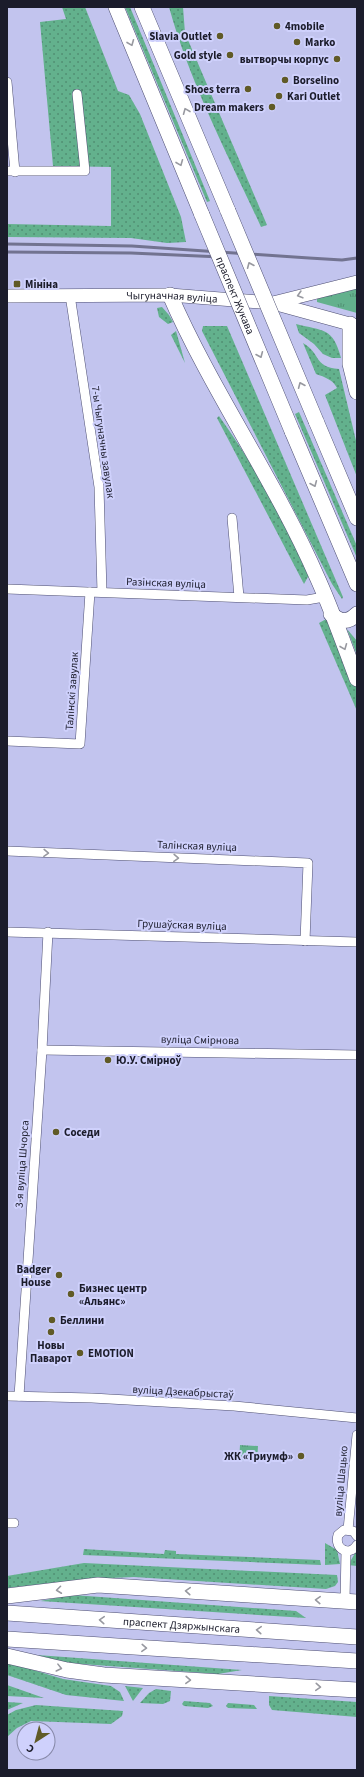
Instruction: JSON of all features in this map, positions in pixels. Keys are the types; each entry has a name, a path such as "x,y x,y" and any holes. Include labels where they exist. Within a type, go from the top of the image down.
{"main road":[{"name":"праспект Жукава","path":"116,7 357,584"},
{"path":"142,7 357,518"},
{"path":"274,303 357,282"},
{"path":"170,295 183,324 294,531 317,577 357,679"},
{"name":"Чыгуначная вуліца","path":"7,296 170,295 274,303 354,325"},
{"path":"354,325 350,364 357,392"},
{"path":"331,614 338,620 346,621 353,618 357,614"},
{"path":"7,1596 98,1585 351,1601"},
{"name":"праспект Дзяржынскага","path":"7,1613 357,1637"},
{"path":"7,1639 357,1661"},
{"path":"7,1656 67,1670 104,1675 357,1690"}],"street":[{"path":"7,82 11,172 85,172 78,94"},
{"name":"7-ы Чыгуначны завулак","path":"70,295 99,487 102,592"},
{"path":"232,518 239,597"},
{"name":"Разінская вуліца","path":"7,589 306,600 324,597"},
{"name":"Талінскі завулак","path":"7,741 80,744 90,592"},
{"name":"Талінская вуліца","path":"7,851 308,863 305,941"},
{"name":"Грушаўская вуліца","path":"7,932 357,942"},
{"name":"3-я вуліца Шчорса","path":"19,1396 42,1050 48,932"},
{"name":"вуліца Смірнова","path":"42,1050 357,1055"},
{"name":"вуліца Дзекабрыстаў","path":"7,1396 92,1398 234,1406 357,1418"},
{"name":"вуліца Шацько","path":"348,1530 357,1435"},
{"name":"вуліца Шацько","path":"351,1601 346,1551 340,1548 337,1538 342,1531 348,1530 353,1531 357,1536"},
{"path":"346,1551 352,1550 357,1544"}],"green space":[{"path":"62,7 85,7 118,91 129,95 140,114 181,217 186,242 167,243 131,238 7,237 7,224 111,226 111,167 53,166 40,22 66,19"},
{"path":"125,7 130,7 210,201 207,202"},
{"path":"169,7 183,7 185,33 267,225 261,227 210,118 188,63"},
{"path":"357,288 357,313 317,302 317,298"},
{"path":"162,307 173,322 168,324 159,317 157,308"},
{"path":"296,324 320,330 330,335 338,348 341,358 332,358 323,354 314,344 299,333"},
{"path":"203,326 227,326 343,597 342,599 332,584 202,331"},
{"path":"176,331 185,363 171,335"},
{"path":"303,343 313,351 321,363 325,366 339,369 357,445 357,477 325,395 337,388 331,381 316,374"},
{"path":"299,412 357,546 357,558 295,414"},
{"path":"219,416 257,474 289,534 309,575 304,584 217,418"},
{"path":"328,618 357,686 357,711 319,623"},
{"path":"347,629 357,641 357,655"},
{"path":"240,1445 258,1446 257,1461 239,1460"},
{"path":"325,1543 337,1550 340,1564 325,1565"},
{"path":"84,1549 164,1554 165,1550 176,1551 176,1554 320,1560 321,1565 83,1555"},
{"path":"357,1550 357,1566 348,1565"},
{"path":"84,1563 337,1575 338,1582 335,1586 326,1589 134,1577 88,1579 7,1588 7,1576"},
{"path":"73,1595 296,1611 306,1618 40,1601"},
{"path":"37,1655 242,1670 218,1674 68,1663"},
{"path":"7,1662 63,1679 111,1686 120,1692 124,1701 66,1695 7,1675"},
{"path":"7,1685 44,1698 7,1696"},
{"path":"125,1686 143,1688 133,1701"},
{"path":"156,1689 171,1691 170,1701 163,1704 140,1703 149,1693"},
{"path":"269,1696 357,1702 357,1717 272,1710 269,1705"},
{"path":"184,1701 210,1703 213,1706 208,1708 184,1706 182,1704"},
{"path":"7,1702 23,1703 7,1710"},
{"path":"228,1703 254,1705 257,1709 228,1708 226,1706"},
{"path":"36,1705 123,1711 122,1716 111,1724 56,1721 16,1721 16,1729 7,1737 7,1715 16,1710"}],"railway":[{"path":"7,244 132,246 342,260 357,258"},
{"path":"7,252 131,253 221,257"}],"place":[{"name":"4mobile","path":"277,26"},
{"name":"Slavia Outlet","path":"220,36"},
{"name":"Marko","path":"297,42"},
{"name":"Gold style","path":"230,55"},
{"name":"вытворчы корпус","path":"337,59"},
{"name":"Borselino","path":"285,80"},
{"name":"Shoes terra","path":"248,89"},
{"name":"Kari Outlet","path":"279,96"},
{"name":"Dream makers","path":"272,107"},
{"name":"Мініна","path":"17,284"},
{"name":"Ю.У. Смірноў","path":"108,1060"},
{"name":"Соседи","path":"56,1132"},
{"name":"Badger House","path":"59,1275"},
{"name":"Бизнес центр «Альянс»","path":"71,1294"},
{"name":"Беллини","path":"52,1320"},
{"name":"Новы Паварот","path":"51,1332"},
{"name":"EMOTION","path":"80,1353"},
{"name":"ЖК «Триумф»","path":"301,1456"}]}
